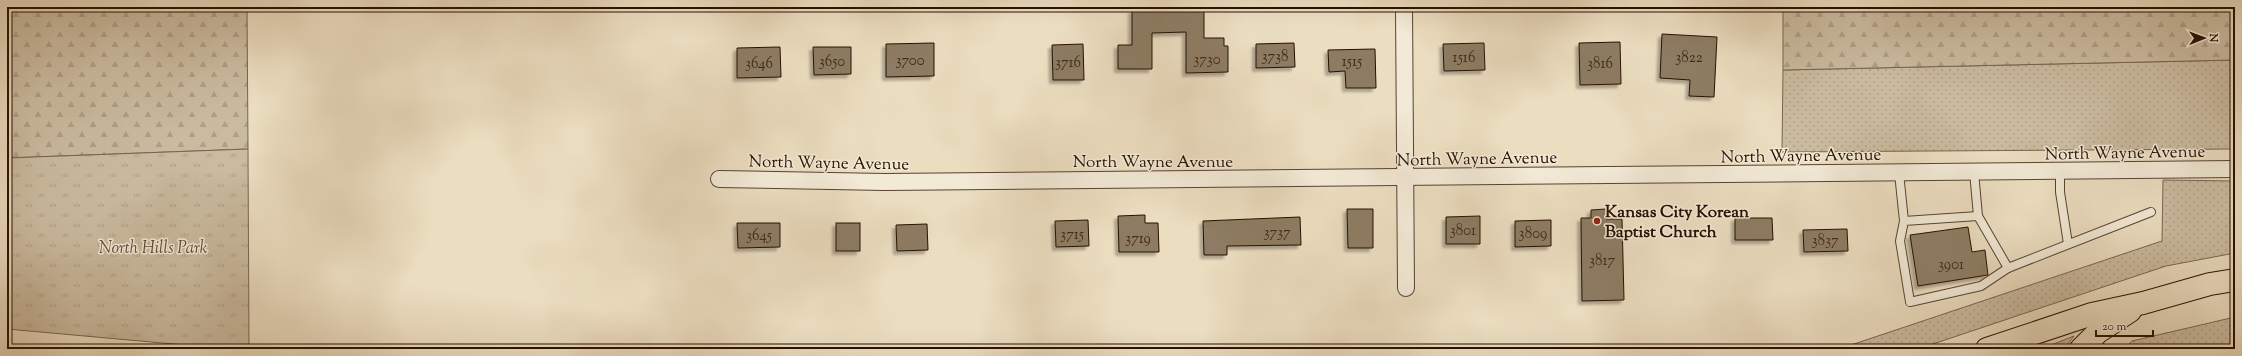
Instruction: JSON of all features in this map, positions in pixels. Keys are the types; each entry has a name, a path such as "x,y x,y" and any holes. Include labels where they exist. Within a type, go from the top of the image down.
{"highway":[{"path":"1987,349 2092,314 2143,303 2210,284 2235,280"},
{"path":"2080,349 2098,332 2143,303"}],"street":[{"path":"1404,7 1406,288"},
{"name":"North Wayne Avenue","path":"719,179 885,182 2235,170"}],"lane":[{"path":"2060,171 2068,244"},
{"path":"1974,172 1978,216 2008,268"},
{"path":"1898,173 1904,221 1900,241 1910,302 1981,286 2008,268 2151,212"},
{"path":"1904,221 1978,216"}],"green space":[{"path":"24,7 247,7 248,149 7,158 7,10"},
{"path":"1783,7 2235,7 2235,60 1783,70"},
{"path":"2235,60 2235,149 1782,152 1783,70"},
{"name":"North Hills Park","path":"248,149 249,349 229,349 7,329 7,158"},
{"path":"2163,180 2235,181 2235,253 2166,266 1918,349 1846,349 1845,347 2162,241"},
{"path":"2235,317 2235,349 2124,349 2132,341"},
{"path":"2074,336 2064,349 2041,349"}],"building":[{"path":"1185,7 1204,7 1204,38 1224,38 1224,46 1228,46 1228,72 1186,73 1186,32 1152,33 1152,69 1118,69 1118,45 1132,45 1132,10 1185,10"},
{"path":"1662,34 1717,37 1714,97 1689,96 1690,80 1660,78"},
{"path":"1620,42 1621,84 1580,85 1579,43"},
{"path":"934,43 934,76 886,77 886,44"},
{"path":"1294,43 1295,67 1256,68 1256,44"},
{"path":"1484,43 1485,70 1444,71 1443,44"},
{"path":"1083,44 1084,80 1053,80 1052,45"},
{"path":"780,47 781,77 737,78 737,48"},
{"path":"813,47 851,47 851,74 814,75"},
{"path":"1375,49 1376,88 1346,88 1345,71 1329,72 1328,50"},
{"path":"1347,209 1373,209 1373,248 1348,248"},
{"path":"1606,209 1606,219 1622,219 1624,300 1582,301 1581,218 1591,218 1591,210"},
{"path":"1145,215 1145,223 1158,223 1159,252 1119,252 1118,216"},
{"path":"1480,216 1480,244 1446,244 1446,217"},
{"path":"1300,217 1301,245 1227,246 1227,255 1204,255 1203,221"},
{"path":"1735,218 1772,218 1773,240 1735,240"},
{"path":"1088,220 1089,246 1056,247 1055,221"},
{"path":"1551,220 1551,246 1515,247 1515,221"},
{"path":"737,223 780,223 780,247 738,248"},
{"path":"836,223 860,223 860,251 836,251"},
{"path":"927,224 928,250 897,251 896,225"},
{"path":"1968,227 1972,252 1985,250 1988,275 1918,286 1910,235"},
{"path":"1847,229 1848,251 1804,252 1803,230"}],"place":[{"name":"Kansas City Korean Baptist Church","path":"1597,221"}]}
